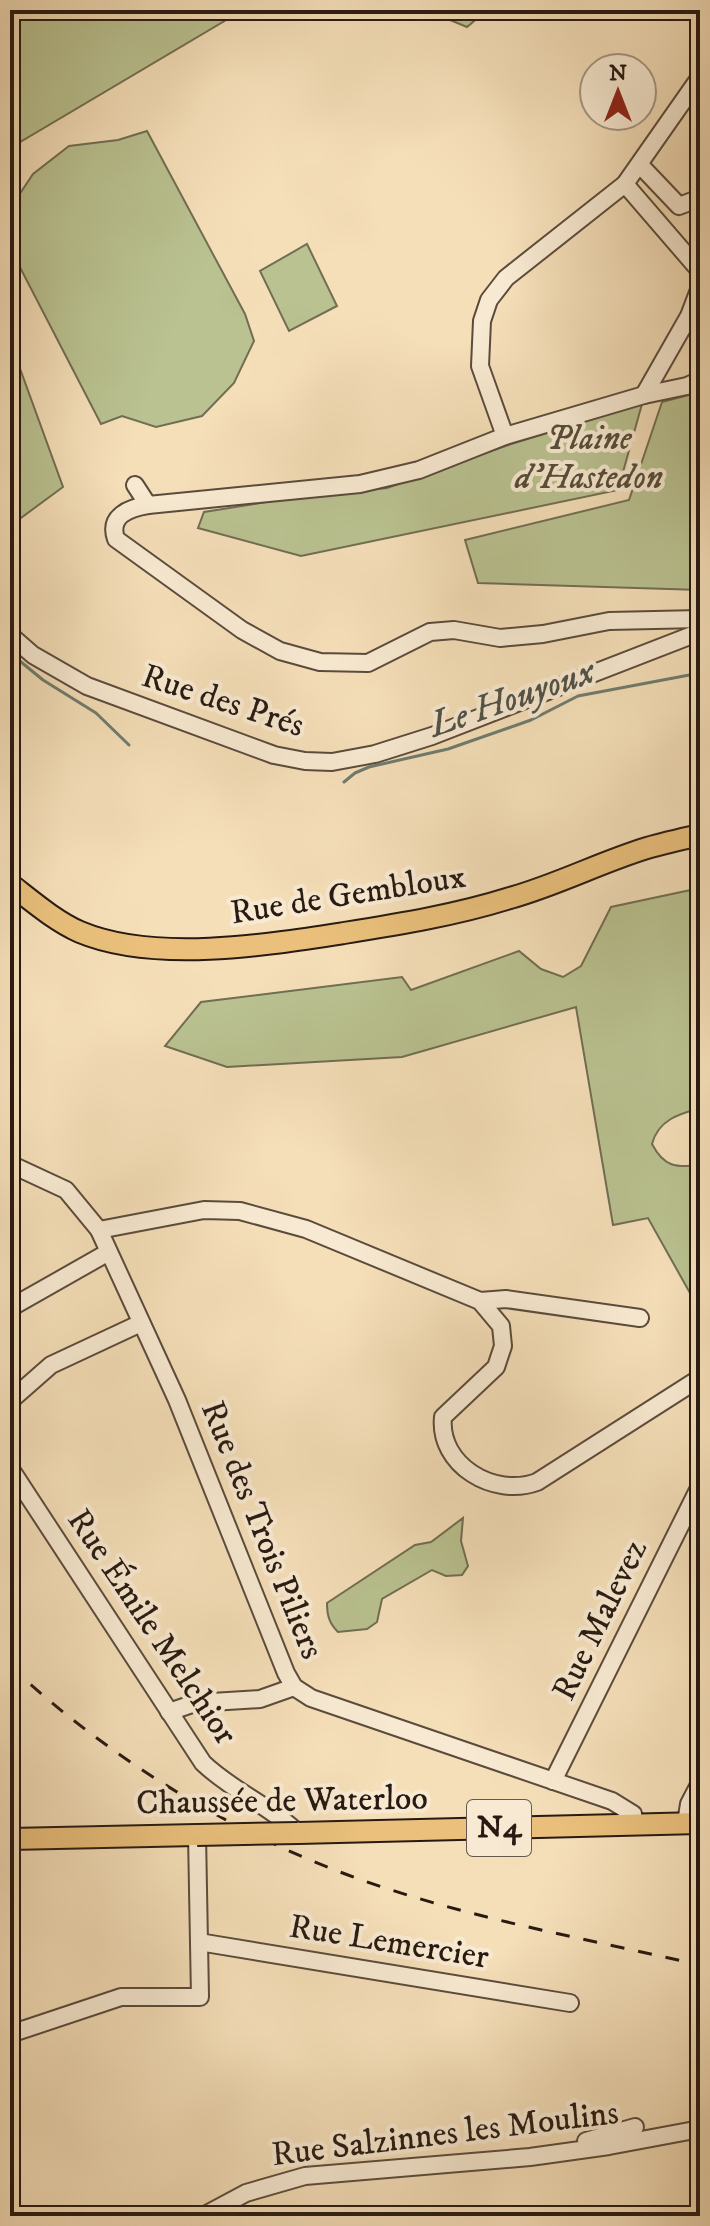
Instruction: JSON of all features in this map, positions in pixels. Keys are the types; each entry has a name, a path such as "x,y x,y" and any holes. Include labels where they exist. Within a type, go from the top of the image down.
{"main road":[{"name":"Rue de Gembloux","path":"10,884 43,910 79,931 107,940 154,947 243,946 364,930 466,911 537,890 646,849 700,835"},
{"name":"Chaussée de Waterloo","path":"10,1839 693,1823"}],"street":[{"path":"505,436 480,366 482,321 489,300 506,278 633,175 700,77"},
{"path":"633,175 679,206 697,200"},
{"path":"633,175 700,271"},
{"path":"644,395 689,316 700,287"},
{"path":"700,380 505,436 419,470 360,484 130,508 120,514 114,528 116,539 242,630 280,651 320,662 368,663 430,632 454,630 500,638 543,634 609,621 700,619"},
{"path":"135,485 148,505"},
{"name":"Rue des Prés","path":"10,635 54,669 87,686 274,755 332,762 375,754 432,736 700,632"},
{"path":"10,1164 66,1190 99,1230 204,1210 240,1211 306,1229 480,1301 506,1299 640,1318"},
{"name":"Rue des Trois Piliers","path":"99,1230 177,1400 294,1687 311,1698 612,1801 633,1814 635,1825"},
{"path":"10,1308 107,1253"},
{"path":"480,1301 501,1326 503,1346 496,1367 443,1417 441,1431 444,1443 478,1479 512,1488 537,1482 700,1378"},
{"path":"10,1401 51,1365 141,1323"},
{"name":"Rue Émile Melchior","path":"10,1468 203,1763 221,1781 281,1817 298,1833"},
{"name":"Rue Malevez","path":"553,1781 700,1486"},
{"path":"169,1712 195,1703 260,1699 294,1687"},
{"path":"693,1823 689,1804 700,1783"},
{"path":"10,2034 121,1997 200,1997 197,1835"},
{"name":"Rue Lemercier","path":"199,1942 570,2003"},
{"path":"530,2157 532,2147 581,2142 635,2127"},
{"name":"Rue Salzinnes les Moulins","path":"203,2216 246,2193 305,2176 530,2157 700,2129"}],"green space":[{"path":"10,10 243,10 10,148"},
{"path":"426,10 487,10 467,27"},
{"path":"147,131 245,314 254,341 234,383 202,416 156,427 122,416 101,424 10,248 10,204 33,174 69,146 118,140"},
{"path":"307,244 337,306 289,331 260,271"},
{"path":"10,341 63,487 10,526"},
{"path":"700,392 700,590 478,583 465,540 629,500 662,402"},
{"name":"Plaine d'Hastedon","path":"642,404 618,490 301,556 198,528 204,512 299,497 387,488 511,444"},
{"path":"700,888 700,1001 694,1013 693,1057 700,1061 700,1108 664,1124 652,1144 666,1162 684,1166 700,1165 700,1301 695,1302 648,1218 613,1225 576,1007 402,1057 227,1067 165,1046 201,1002 402,977 411,990 519,951 541,969 563,977 581,966 611,907"},
{"path":"463,1518 461,1541 468,1566 462,1575 446,1576 432,1570 382,1599 377,1622 367,1629 338,1632 335,1629 329,1619 327,1603 415,1545 431,1542"}],"waterway":[{"name":"Le Houyoux","path":"10,653 43,680 96,713 129,745"},
{"name":"Le Houyoux","path":"344,782 369,767 448,749 531,720 578,696 700,673"}],"railway":[{"path":"10,1666 47,1699 127,1760 212,1812 302,1857 434,1903 522,1926 700,1965"}]}
